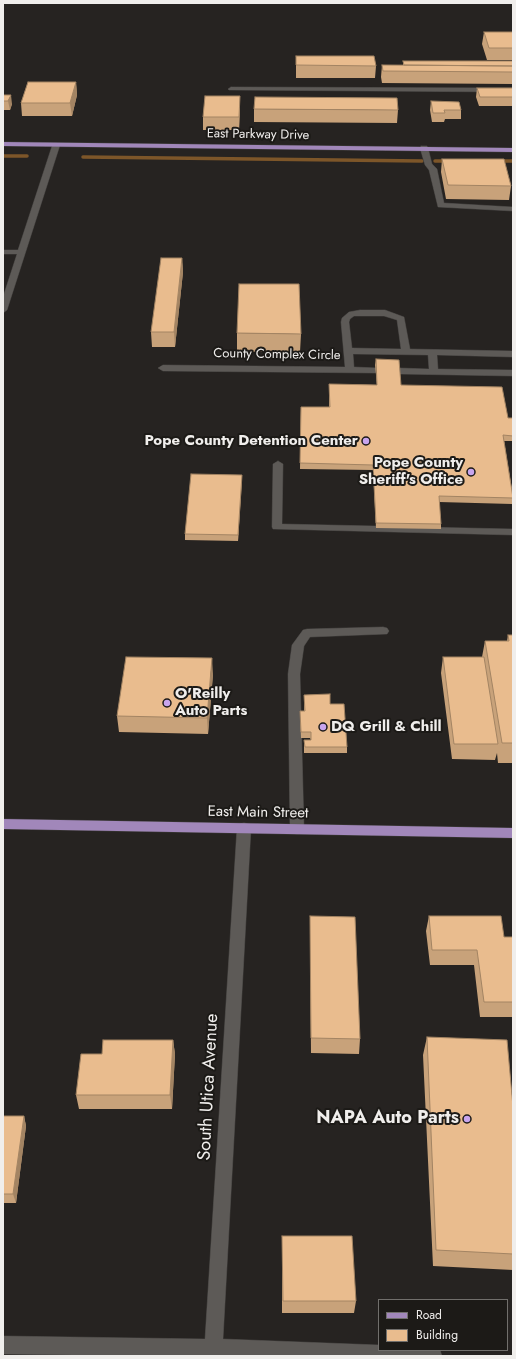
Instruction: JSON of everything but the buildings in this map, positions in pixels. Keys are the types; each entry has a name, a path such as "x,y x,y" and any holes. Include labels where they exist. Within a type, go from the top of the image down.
{"main road":[{"name":"East Parkway Drive","path":"3,144 513,150"},
{"name":"East Main Street","path":"3,824 513,833"}],"street":[{"path":"231,89 513,90"},
{"path":"3,310 56,145"},
{"path":"424,148 429,165 433,169 440,205 513,209"},
{"path":"3,252 21,252"},
{"path":"348,351 345,322 346,318 352,314 385,313 401,319 406,352"},
{"name":"County Complex Circle","path":"163,368 350,370 348,351 513,354"},
{"path":"432,352 434,372"},
{"path":"350,370 375,370"},
{"path":"399,371 513,373"},
{"path":"278,464 277,527 513,532"},
{"path":"297,829 294,674 298,645 307,633 383,631"},
{"name":"South Utica Avenue","path":"213,1348 244,828"},
{"path":"3,1345 213,1348 433,1356"}],"waterway":[{"path":"3,156 27,156"},
{"path":"83,157 422,161"},
{"path":"435,161 449,161"},
{"path":"497,161 513,161"}],"place":[{"name":"Pope County Detention Center","path":"366,441"},
{"name":"Pope County Sheriff's Office","path":"471,472"},
{"name":"O'Reilly Auto Parts","path":"167,703"},
{"name":"DQ Grill & Chill","path":"323,727"},
{"name":"NAPA Auto Parts","path":"467,1119"}]}
